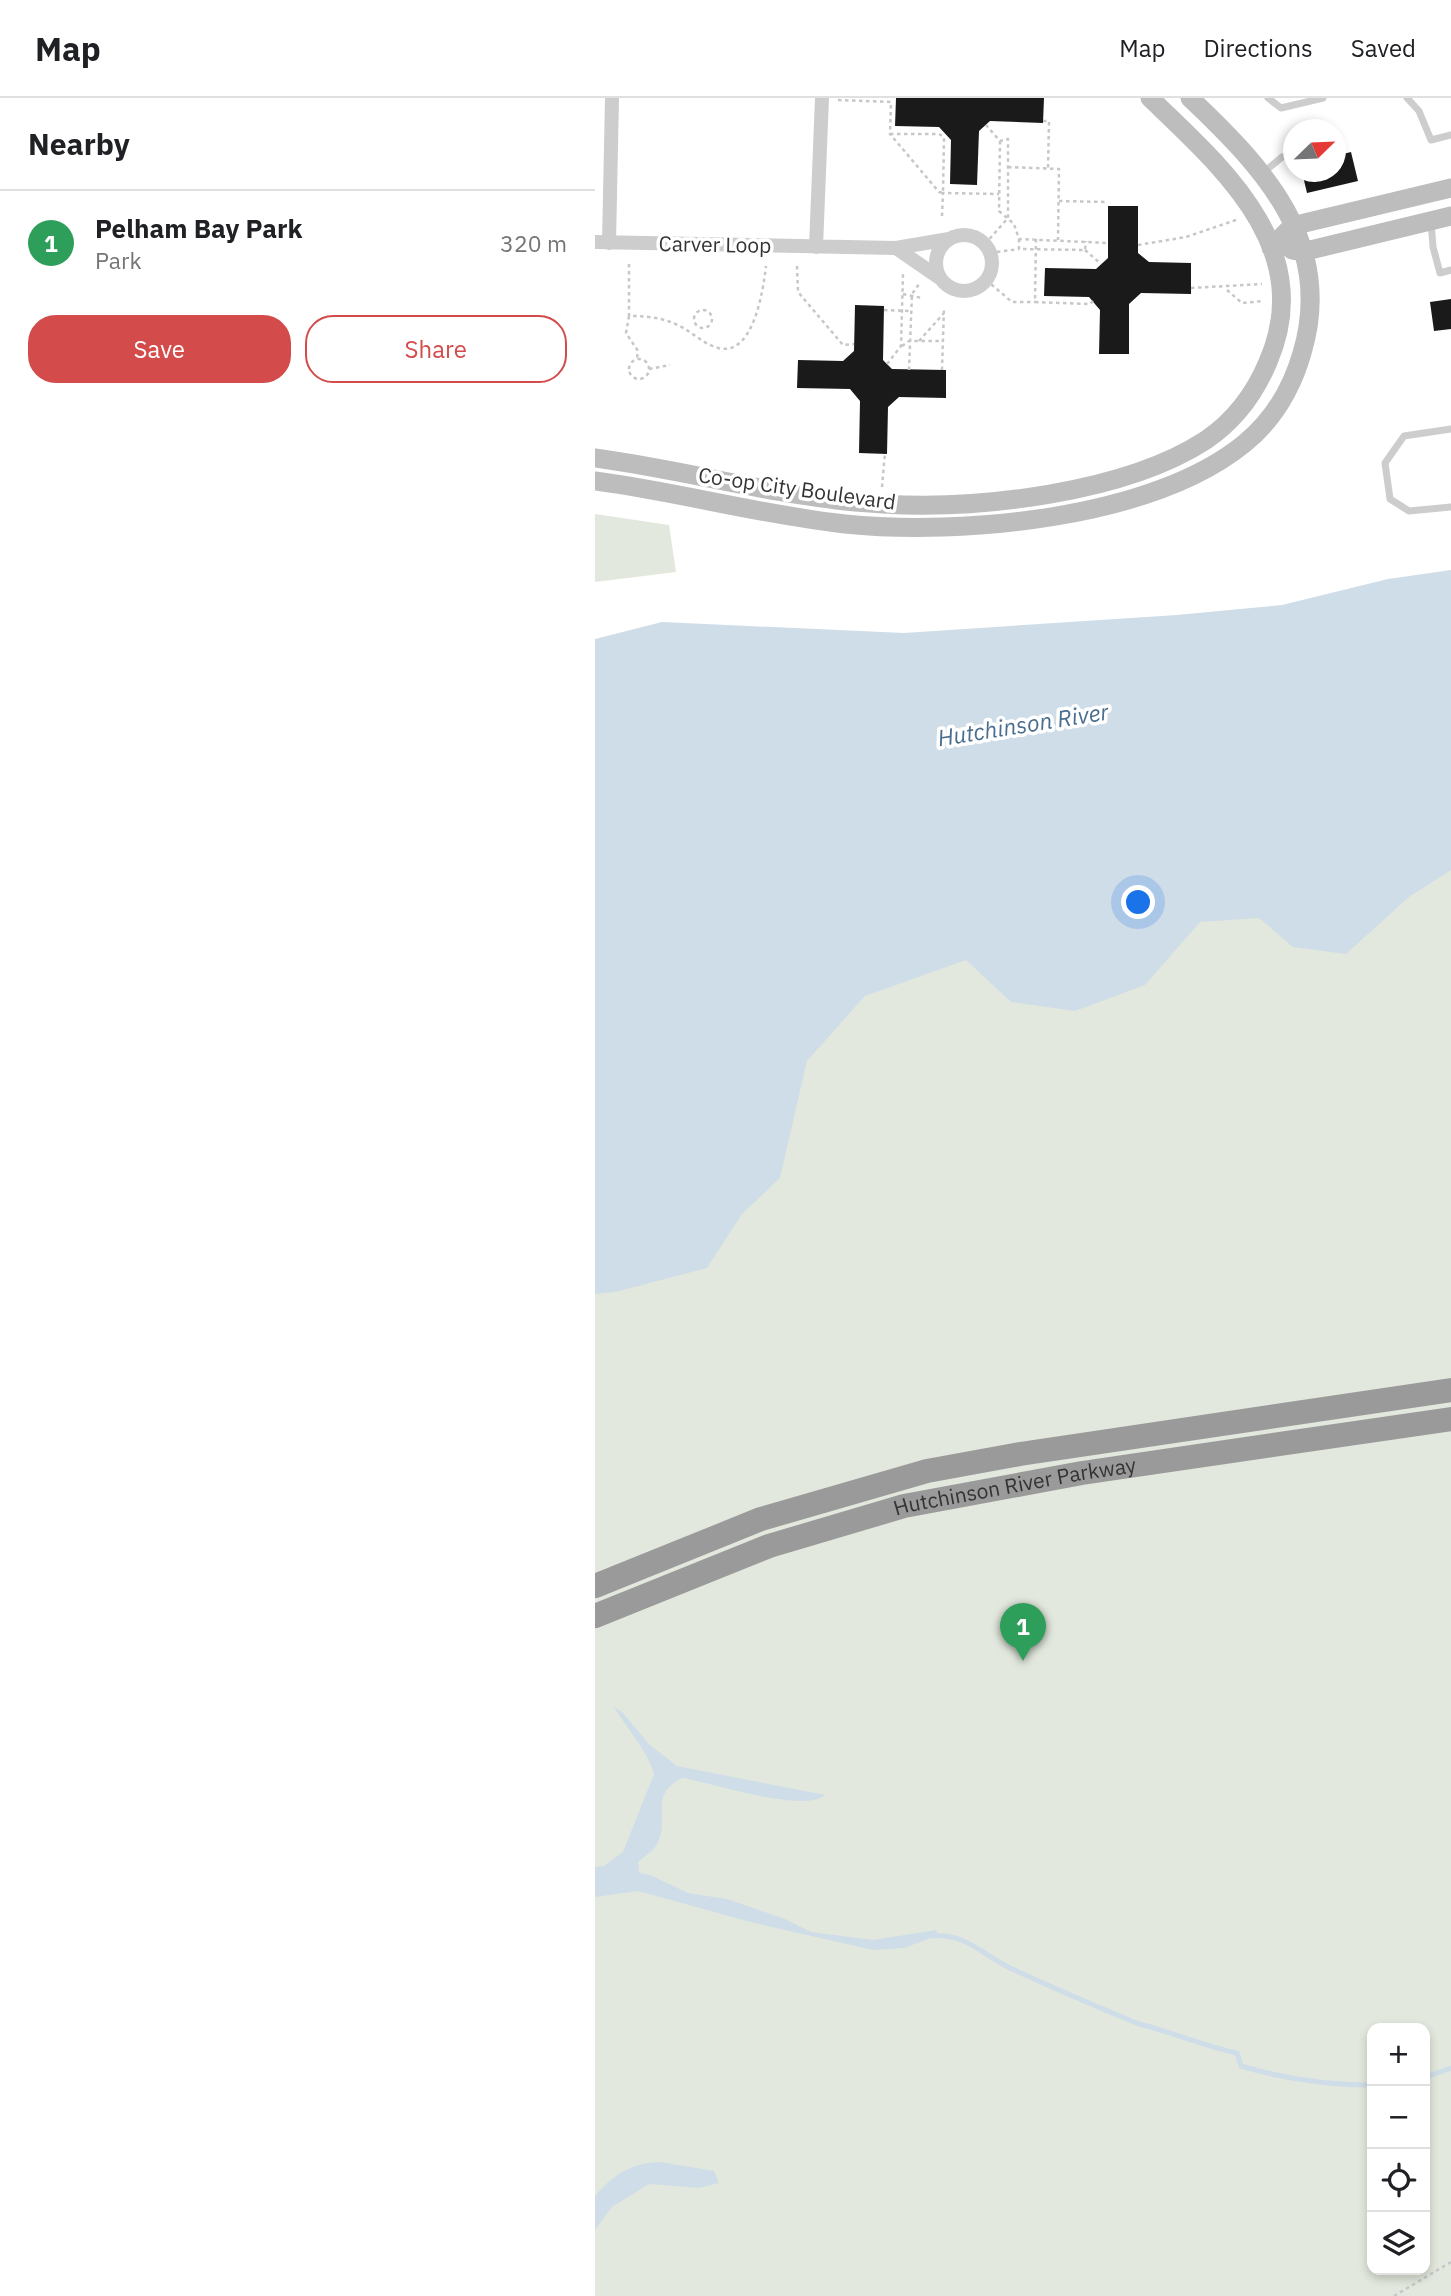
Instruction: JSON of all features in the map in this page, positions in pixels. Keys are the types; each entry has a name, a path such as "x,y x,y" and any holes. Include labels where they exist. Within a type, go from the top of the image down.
{"highway":[{"name":"Hutchinson River Parkway","path":"595,1586 769,1517 927,1471 1031,1452 1451,1390"},
{"name":"Hutchinson River Parkway","path":"595,1616 769,1546 929,1501 1083,1473 1451,1419"}],"main road":[{"name":"Co-op City Boulevard","path":"595,458 818,497 881,504 966,504 1066,490 1153,465 1207,439 1249,396 1272,353 1281,300 1278,271 1272,248 1255,214 1236,185 1150,98"},
{"name":"Co-op City Boulevard","path":"595,481 806,518 895,527 996,525 1049,517 1138,495 1174,482 1228,456 1267,422 1298,368 1307,338 1311,292 1302,252 1292,226 1263,172 1190,98"},
{"path":"1272,248 1292,226 1451,188"},
{"path":"1272,248 1302,252 1451,216"}],"street":[{"name":"Carver Loop","path":"612,98 602,243 896,248 949,239"},
{"path":"816,247 822,99"},
{"path":"896,248 940,279 960,291 979,287 986,280 992,262 988,248 964,234 949,239 936,259 940,279"}],"lane":[{"path":"1268,98 1281,108 1323,98"},
{"path":"1407,98 1419,111 1430,140 1451,135"},
{"path":"1263,172 1282,157"},
{"path":"1431,220 1433,247 1440,273 1451,270"},
{"path":"1451,429 1404,436 1385,463 1390,499 1409,511 1451,507"}],"path":[{"path":"822,99 891,102 890,134 939,192 999,194"},
{"path":"1043,121 1049,121 1048,169"},
{"path":"986,125 1000,141 999,211 1014,224 1019,249"},
{"path":"890,134 939,134 944,138 942,216"},
{"path":"988,248 1008,218 1008,139 1000,141"},
{"path":"1008,167 1059,169 1058,240"},
{"path":"1059,201 1108,202"},
{"path":"1138,245 1186,237 1242,218"},
{"path":"1019,239 1108,243"},
{"path":"1035,302 1036,239"},
{"path":"1052,240 1052,249"},
{"path":"1068,249 1069,240"},
{"path":"1084,250 1086,241"},
{"path":"988,248 1084,250 1101,264"},
{"path":"629,264 629,316 626,333 638,351 637,359 629,369 634,378 644,377 649,369 670,365"},
{"path":"629,316 657,317 690,331 715,348 726,349 738,345 744,339 756,307 767,266"},
{"path":"797,266 798,292 843,345 854,344"},
{"path":"901,346 904,269"},
{"path":"986,280 1012,302 1093,301"},
{"path":"909,370 912,294 919,284"},
{"path":"1191,288 1265,284"},
{"path":"1225,288 1242,303"},
{"path":"903,294 922,298"},
{"path":"941,370 944,307"},
{"path":"884,310 911,311"},
{"path":"690,331 698,311 710,312 711,324 703,328 700,340"},
{"path":"919,341 944,313"},
{"path":"695,323 703,328"},
{"path":"902,327 910,328"},
{"path":"887,364 901,346 909,341 943,341"},
{"path":"637,359 645,361 649,369"},
{"path":"881,504 884,453"},
{"path":"1394,2296 1451,2262"}],"shaded area":[{"path":"595,514 669,525 676,572 595,582"},
{"path":"1451,810 1451,2296 595,2296 595,954"}],"water":[{"name":"Hutchinson River","path":"1451,570 1451,870 1409,897 1346,954 1293,947 1259,918 1200,922 1145,985 1075,1011 1011,1002 966,960 865,996 807,1061 780,1178 742,1214 707,1268 615,1292 595,1294 595,639 662,622 904,633 1177,615 1282,605 1388,579"},
{"path":"614,1707 622,1712 650,1745 677,1766 825,1795 814,1800 778,1799 682,1778 666,1792 658,1842 638,1862 639,1873 650,1875 688,1893 727,1899 785,1919 811,1932 873,1940 936,1930 939,1935 904,1948 873,1950 754,1923 638,1891 595,1897 595,1867 604,1866 623,1852 654,1774 642,1749"},
{"path":"660,2162 714,2171 719,2183 699,2188 649,2184 612,2207 595,2230 595,2196 602,2188 632,2167"}],"building":[{"path":"896,98 1044,98 1043,123 990,121 979,131 977,185 950,184 951,140 939,127 895,126"},
{"path":"1351,152 1358,181 1307,193 1304,182 1346,182 1346,153"},
{"path":"1108,206 1138,206 1138,253 1149,262 1191,263 1191,294 1141,293 1129,304 1129,354 1099,354 1100,310 1089,297 1044,296 1045,268 1096,269 1108,258"},
{"path":"1451,299 1451,329 1434,331 1430,302"},
{"path":"855,305 884,306 883,360 892,369 946,370 946,398 899,397 888,407 887,454 859,453 860,401 850,389 797,388 798,360 843,361 854,351"}],"waterway":[{"path":"933,1936 964,1941 1010,1968 1139,2024 1237,2053 1241,2066 1306,2080 1367,2085"},
{"path":"1430,2075 1451,2068"}],"place":[{"name":"Pelham Bay Park","path":"1023,1661"}]}
